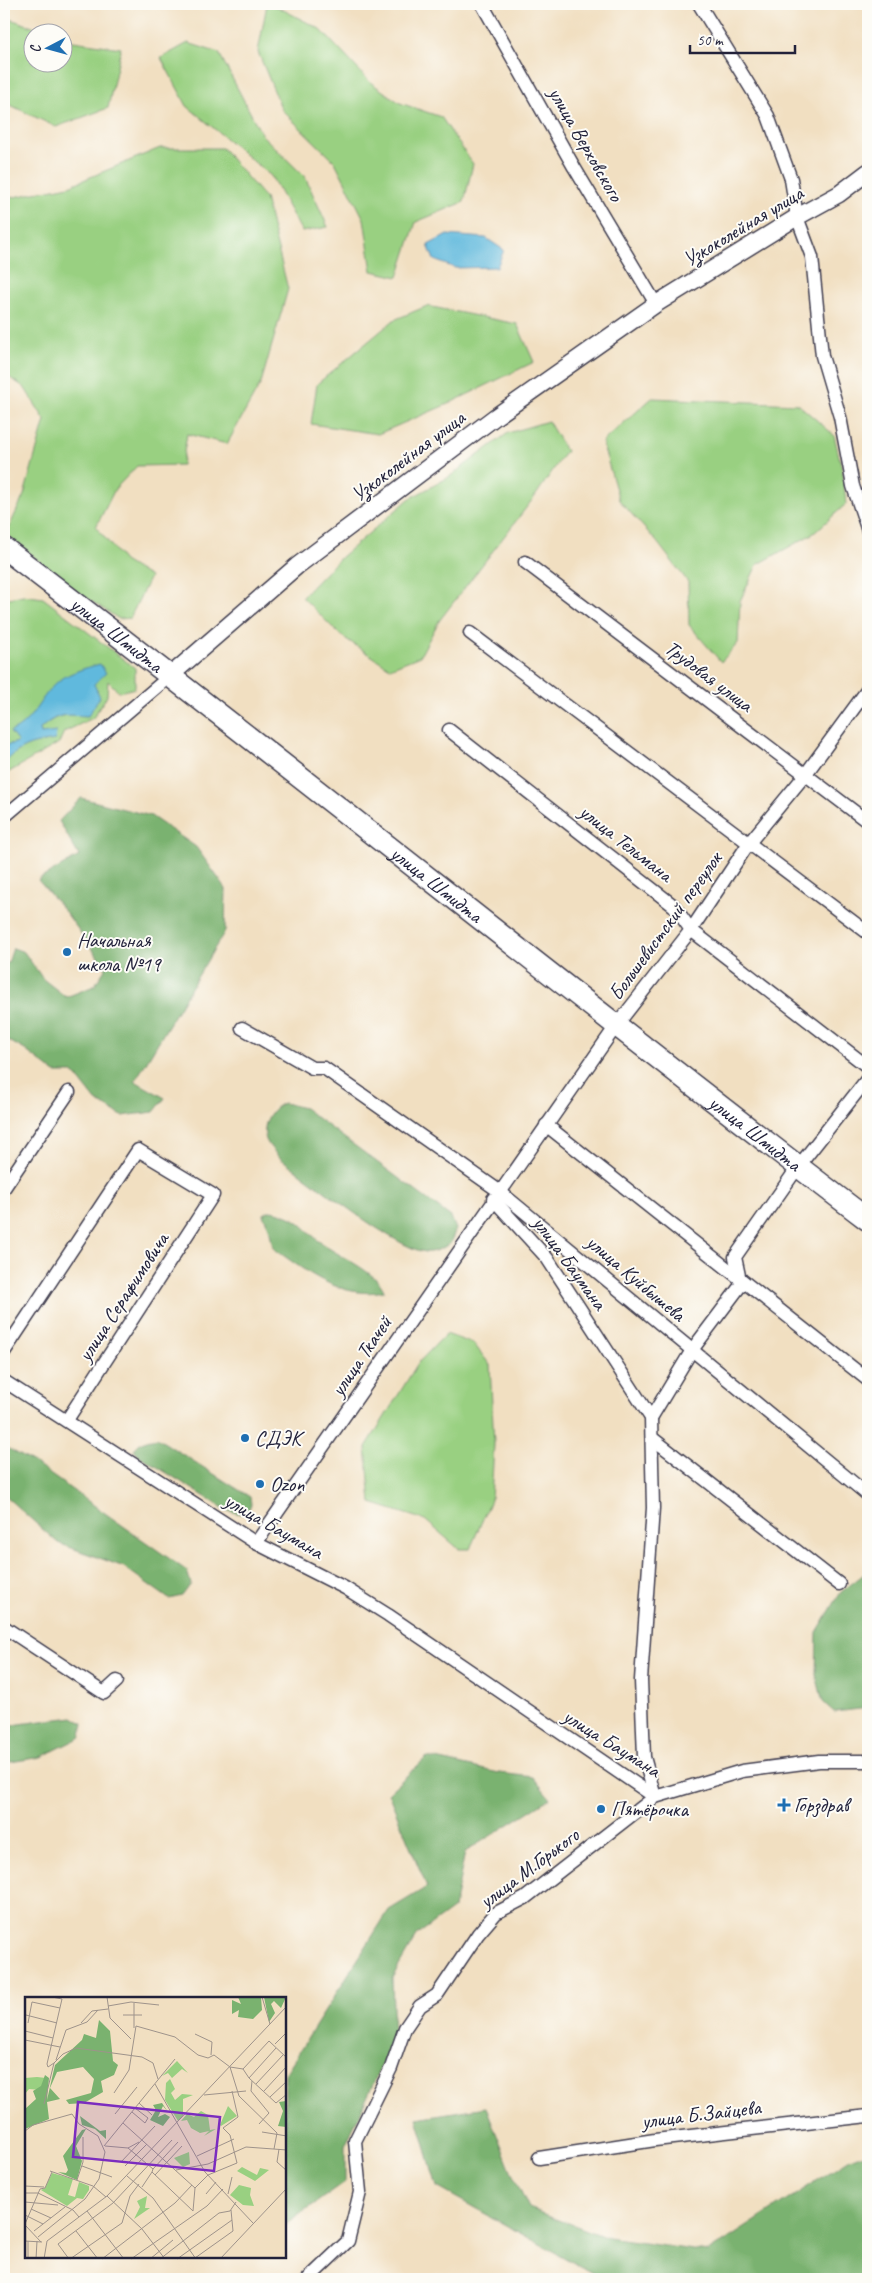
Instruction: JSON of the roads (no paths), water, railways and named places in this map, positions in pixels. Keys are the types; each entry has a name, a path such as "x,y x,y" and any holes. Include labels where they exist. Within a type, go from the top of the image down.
{"main road":[{"name":"улица Шмидта","path":"4,548 171,675 616,1026 868,1220"}],"street":[{"name":"улица Верховского","path":"482,4 574,167 656,304"},
{"path":"699,4 768,116 791,179 797,217 812,258 822,356 840,417 853,486 868,530"},
{"name":"Узкоколейная улица","path":"4,816 297,566 496,417 656,304 797,217 839,194 868,172"},
{"name":"Трудовая улица","path":"525,562 868,822"},
{"path":"470,633 868,933"},
{"name":"Большевистский переулок","path":"496,1195 616,1026 692,930 750,843 805,775 868,689"},
{"name":"улица Тельмана","path":"449,730 674,906 692,930 868,1066"},
{"name":"улица Куйбышева","path":"242,1028 312,1068 324,1068 496,1195 692,1350 868,1495"},
{"path":"651,1418 692,1350 741,1285 735,1257 798,1167 868,1078"},
{"path":"4,1188 69,1092"},
{"path":"546,1125 868,1380"},
{"name":"улица Серафимовича","path":"4,1352 138,1150 213,1195 67,1420"},
{"name":"улица Баумана","path":"496,1195 547,1258 651,1418 653,1508 641,1680 644,1757 655,1797"},
{"name":"улица Ткачей","path":"256,1543 496,1195"},
{"name":"улица Баумана","path":"4,1381 256,1543 345,1588 388,1615 655,1797"},
{"path":"652,1438 839,1584"},
{"path":"4,1627 104,1693 117,1681"},
{"name":"улица М.Горького","path":"308,2279 348,2241 360,2192 355,2141 391,2068 405,2028 420,2006 437,1996 478,1934 496,1913 525,1898 655,1797 742,1771 819,1762 868,1761"},
{"name":"улица Б.Зайцева","path":"539,2158 655,2140 868,2116"}],"water":[{"path":"447,235 486,238 504,250 497,267 455,268 434,260 428,245"},
{"path":"100,664 106,673 94,684 100,697 88,716 67,715 57,717 40,729 41,734 56,732 55,740 27,746 16,752 4,763 4,746 18,742 10,732 24,723 48,691 70,674"}],"place":[{"name":"Начальная школа №19","path":"67,952"},
{"name":"СДЭК","path":"245,1438"},
{"name":"Ozon","path":"260,1484"},
{"name":"Горздрав","path":"784,1805"},
{"name":"Пятёрочка","path":"601,1809"}]}
